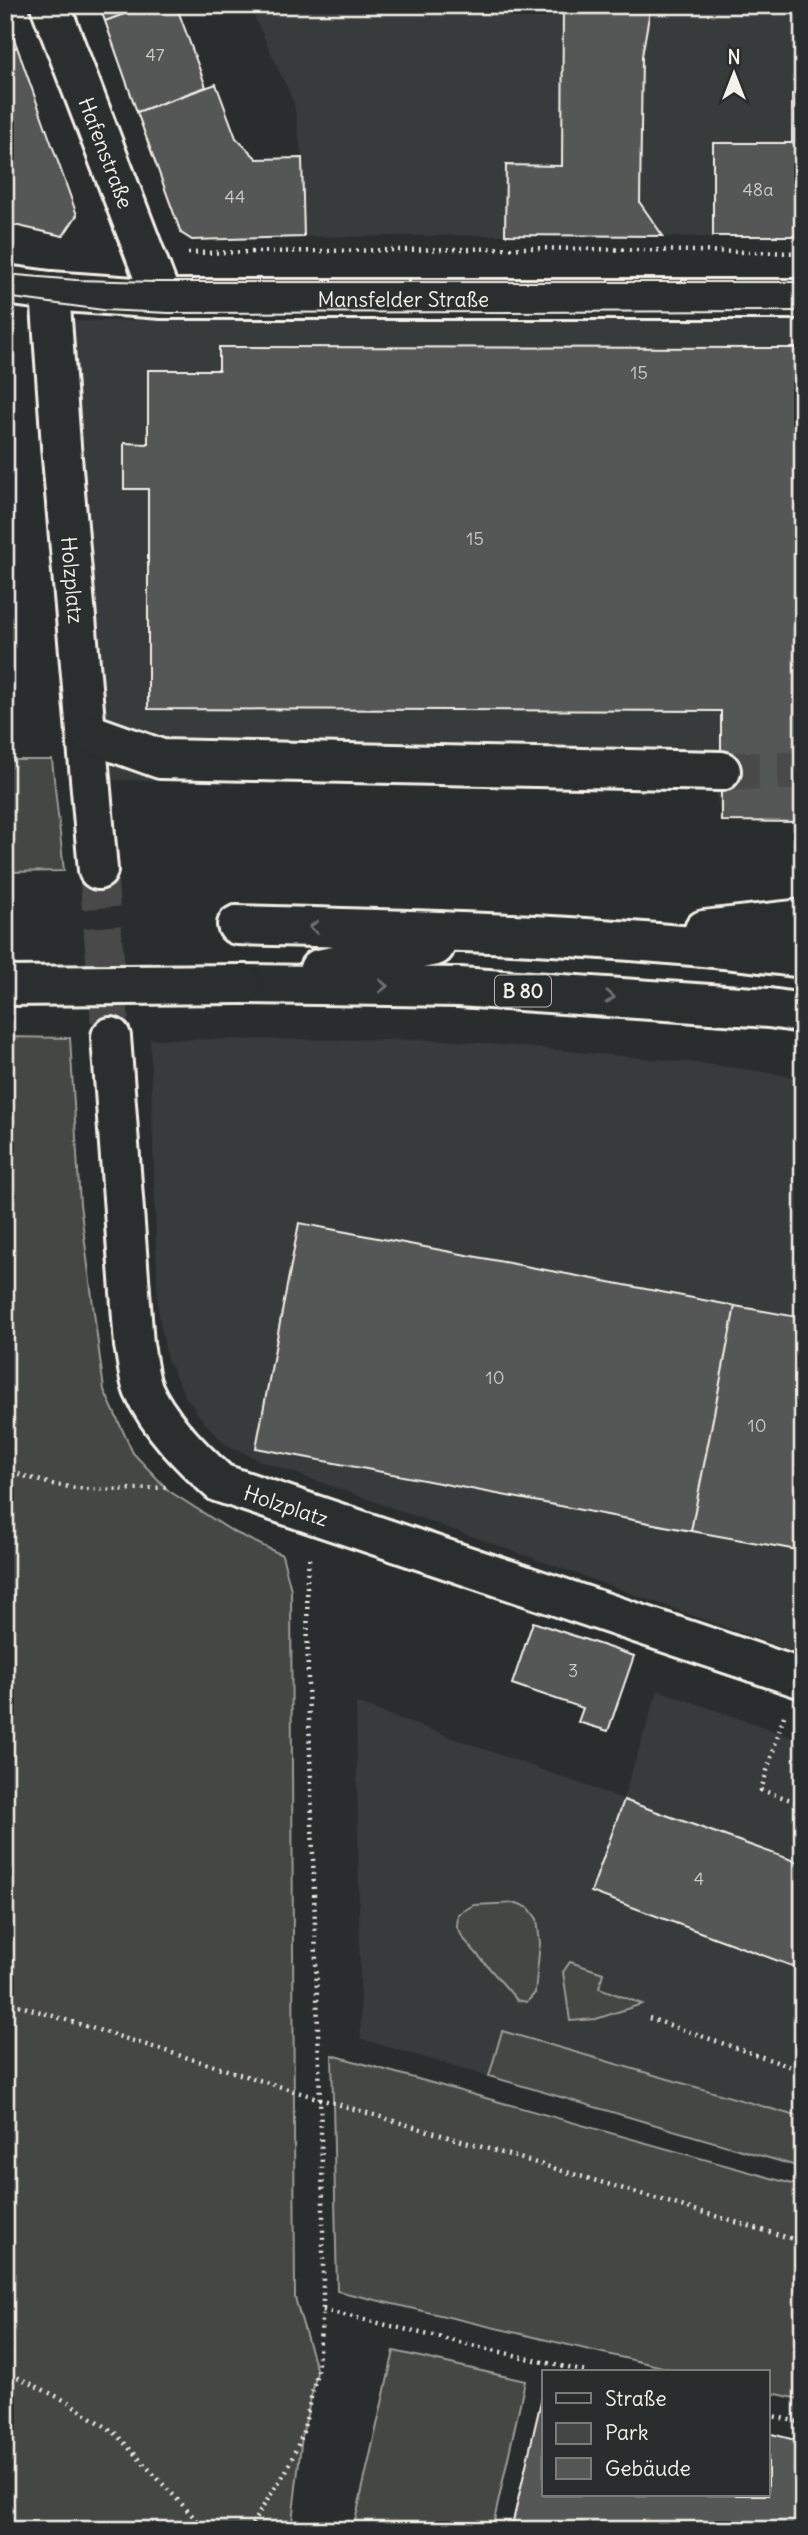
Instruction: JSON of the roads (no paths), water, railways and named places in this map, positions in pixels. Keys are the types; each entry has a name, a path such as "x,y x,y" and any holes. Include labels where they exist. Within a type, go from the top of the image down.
{"street":[{"name":"Hafenstraße","path":"50,5 162,299"},
{"name":"Mansfelder Straße","path":"5,285 162,299 803,299"},
{"name":"Holzplatz","path":"50,291 98,870"},
{"path":"88,733 161,759 721,771"},
{"path":"622,940 803,919"},
{"path":"237,925 505,932 718,947 803,958"},
{"path":"242,984 505,932"},
{"name":"B 80","path":"5,986 242,984 459,987 769,1008 803,1013"},
{"name":"Holzplatz","path":"111,1037 134,1345 143,1388 160,1418 193,1458 220,1483 799,1678"}],"tunnel":[{"path":"721,771 803,771"},
{"path":"98,870 111,1037"}],"tram line":[{"path":"5,274 76,280 155,282 803,282"},
{"path":"5,297 103,310 169,313 803,311"}]}
